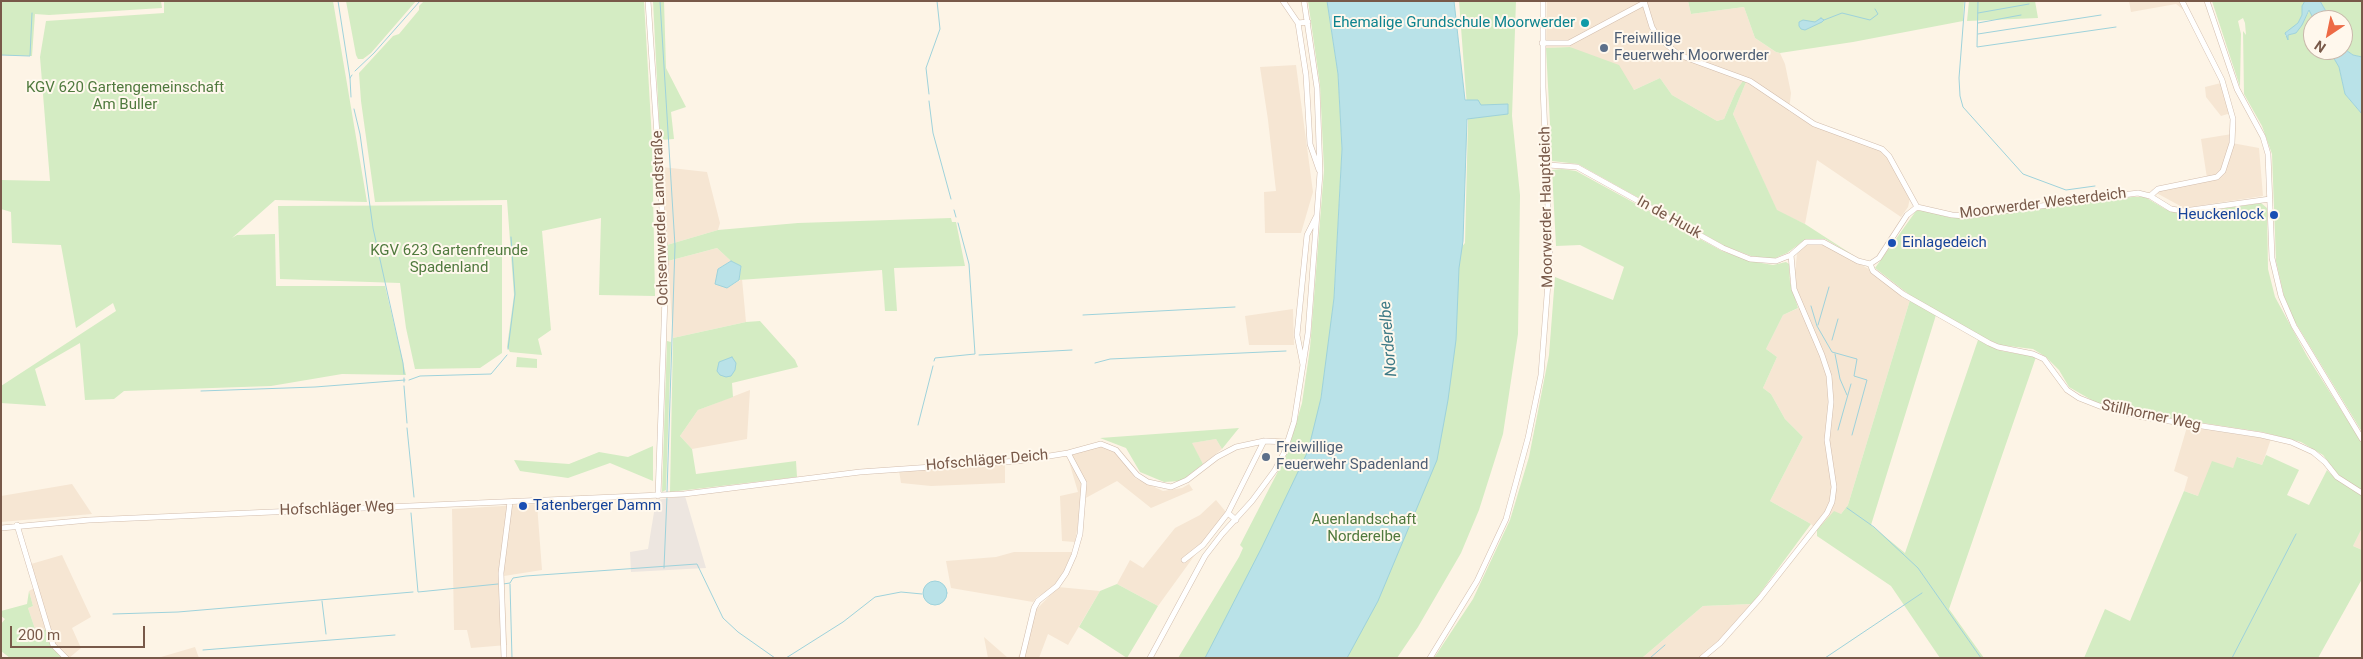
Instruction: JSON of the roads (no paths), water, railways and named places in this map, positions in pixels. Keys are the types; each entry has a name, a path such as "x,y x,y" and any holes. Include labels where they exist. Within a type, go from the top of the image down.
{"street":[{"name":"Ochsenwerder Landstraße","path":"648,1 666,269 660,496"},
{"path":"1283,1 1298,23 1306,75 1310,144 1320,173"},
{"path":"1150,658 1205,556 1275,470 1288,442 1294,422 1304,370 1320,173 1317,88 1304,1"},
{"name":"Moorwerder Hauptdeich","path":"1430,658 1477,581 1496,542 1513,497 1528,438 1544,354 1549,287 1550,226 1542,43 1543,1"},
{"name":"Moorwerder Westerdeich","path":"1917,207 1952,215 1966,216 2131,193 2150,196 2158,189 2217,177 2223,171 2234,135 2232,112 2217,67 2182,1"},
{"path":"2207,1 2240,96 2263,136 2268,154 2272,258 2280,296 2294,326 2362,439"},
{"path":"1542,43 1569,43 1644,2 1652,27 1658,37 1679,55 1750,81 1814,124 1882,149 1890,156 1917,207 1907,215 1879,258 1870,264"},
{"path":"1298,23 1308,22"},
{"name":"In de Huuk","path":"1548,165 1577,168 1737,254 1769,262 1791,255"},
{"path":"2150,196 2171,209 2184,211 2270,198"},
{"path":"1304,370 1297,335 1307,235 1318,214"},
{"name":"Stillhorner Weg","path":"1791,255 1806,242 1823,242 1858,261 1870,264 1873,270 1903,294 1998,348 2033,354 2044,359 2067,390 2079,398 2102,407 2143,417 2262,435 2291,442 2313,452 2325,462 2337,477 2362,492"},
{"path":"1702,658 1720,643 1760,598 1827,513 1832,502 1834,487 1827,440 1831,395 1829,376 1794,289 1791,255"},
{"name":"Hofschläger Deich","path":"660,496 860,472 994,463 1068,453 1096,445 1109,446 1124,458 1137,475 1148,482 1171,487 1187,480 1226,451 1246,444 1264,441 1288,442"},
{"path":"1184,560 1203,545 1228,513 1264,441"},
{"path":"1022,658 1034,608 1038,601 1057,586 1066,573 1080,534 1084,483 1068,453"},
{"name":"Hofschläger Weg","path":"1,528 17,525 89,520 660,496"},
{"path":"504,658 501,573 510,502"},
{"path":"1228,513 1236,520"},
{"path":"17,525 53,646 66,658"}],"water":[{"name":"Norderelbe","path":"1327,1 1454,1 1465,100 1478,100 1481,105 1508,104 1508,114 1467,119 1463,241 1459,268 1456,340 1437,460 1378,601 1347,658 1205,658 1262,547 1308,451 1321,398 1334,298 1342,149 1338,74"},
{"path":"2305,1 2320,1 2325,10 2303,10 2302,25 2296,33 2288,35 2288,40 2285,33 2298,23 2302,15 2302,6"},
{"path":"1821,18 1824,20 1822,22 1805,30 1799,26 1799,22 1803,20 1815,22"},
{"path":"2353,55 2362,57 2362,114 2345,94 2339,67 2335,60 2353,60"},
{"path":"731,261 741,266 739,280 727,288 715,284 718,269"},
{"path":"732,357 736,363 735,370 731,376 720,375 717,371 719,362"},
{"path":"935,581 944,584 947,593 944,602 935,605 926,602 923,593 926,584"}],"waterway":[{"path":"338,1 350,78"},
{"path":"355,71 374,53 420,1"},
{"path":"660,1 675,246 667,492"},
{"path":"929,94 926,68 940,29 937,1"},
{"path":"1965,1 1959,78 1963,107 2023,174 2066,190 2095,186"},
{"path":"1978,1 1977,47 2116,27"},
{"path":"1978,13 2029,4"},
{"path":"1824,20 1842,13 1870,20 1878,14 1875,9"},
{"path":"1,55 30,56 32,13"},
{"path":"1978,23 2021,15"},
{"path":"1978,34 2101,15"},
{"path":"351,97 350,78 352,75"},
{"path":"929,101 933,133 951,199"},
{"path":"354,109 360,134 373,228 404,374"},
{"path":"954,210 956,217"},
{"path":"934,361 935,358 975,354 969,264 958,223"},
{"path":"508,349 515,294 511,237"},
{"path":"1818,325 1829,287"},
{"path":"1811,306 1817,326 1832,352 1857,359 1854,376 1867,380 1852,435"},
{"path":"1083,315 1235,307"},
{"path":"1832,340 1838,319"},
{"path":"979,355 1072,350"},
{"path":"1095,363 1110,359 1286,351"},
{"path":"1835,354 1840,379 1847,395"},
{"path":"409,380 420,376 491,374 507,355"},
{"path":"918,425 933,366"},
{"path":"201,391 315,387 405,380"},
{"path":"1838,430 1851,384"},
{"path":"404,386 407,423"},
{"path":"407,428 414,497"},
{"path":"664,568 667,496"},
{"path":"1847,508 1874,527 1918,568 1981,658"},
{"path":"411,513 418,592 498,584"},
{"path":"2232,658 2296,534"},
{"path":"503,584 510,583 513,578 526,576 697,564 723,618 738,632 775,658"},
{"path":"510,584 512,658"},
{"path":"113,614 178,612 413,592"},
{"path":"786,658 843,622 875,597 901,592 922,594"},
{"path":"1825,658 1922,593"},
{"path":"322,601 326,634"},
{"path":"203,650 395,635"},
{"path":"1650,658 1665,645"}],"place":[{"name":"Ehemalige Grundschule Moorwerder","path":"1585,23"},
{"name":"Freiwillige Feuerwehr Moorwerder","path":"1604,48"},
{"name":"Heuckenlock","path":"2274,215"},
{"name":"Einlagedeich","path":"1892,243"},
{"name":"Freiwillige Feuerwehr Spadenland","path":"1266,457"},
{"name":"Tatenberger Damm","path":"523,506"}],"park label":[{"name":"KGV 620 Gartengemeinschaft Am Buller","path":"125,96"},
{"name":"KGV 623 Gartenfreunde Spadenland","path":"449,260"},
{"name":"Auenlandschaft Norderelbe","path":"1364,528"}]}
